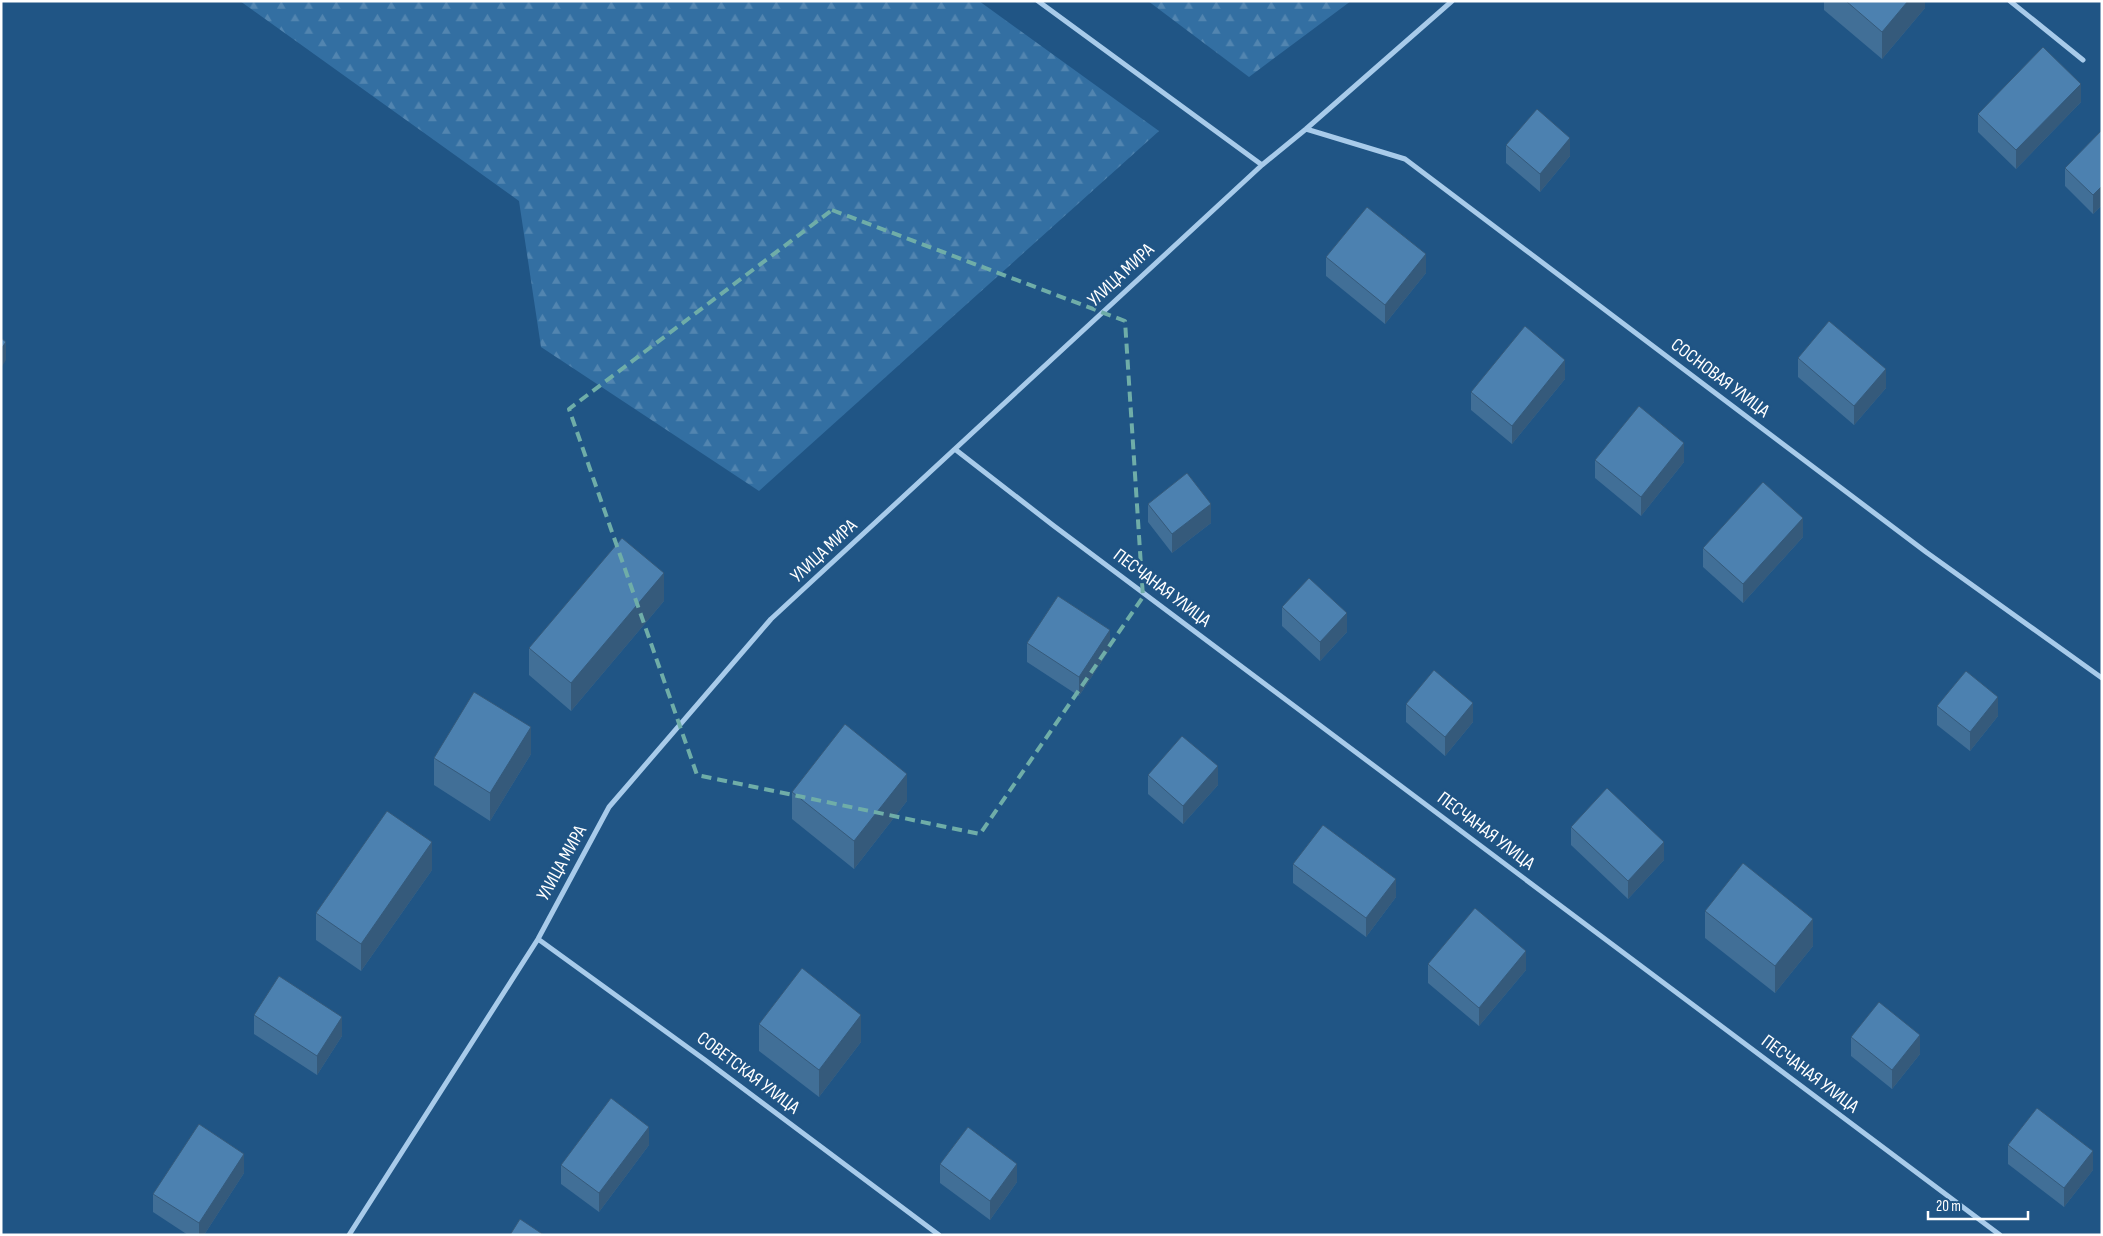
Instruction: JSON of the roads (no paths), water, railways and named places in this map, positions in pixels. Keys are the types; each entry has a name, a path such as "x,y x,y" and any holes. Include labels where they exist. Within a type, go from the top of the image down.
{"street":[{"path":"1038,1 1262,165"},
{"name":"УЛИЦА МИРА","path":"349,1235 538,939 609,807 771,620 1262,165 1452,1"},
{"path":"2010,1 2083,60"},
{"name":"СОСНОВАЯ УЛИЦА","path":"1306,129 1405,160 1926,552 2102,678"},
{"name":"ПЕСЧАНАЯ УЛИЦА","path":"956,450 1062,532 2000,1235"},
{"name":"СОВЕТСКАЯ УЛИЦА","path":"538,939 705,1060 939,1235"}]}
